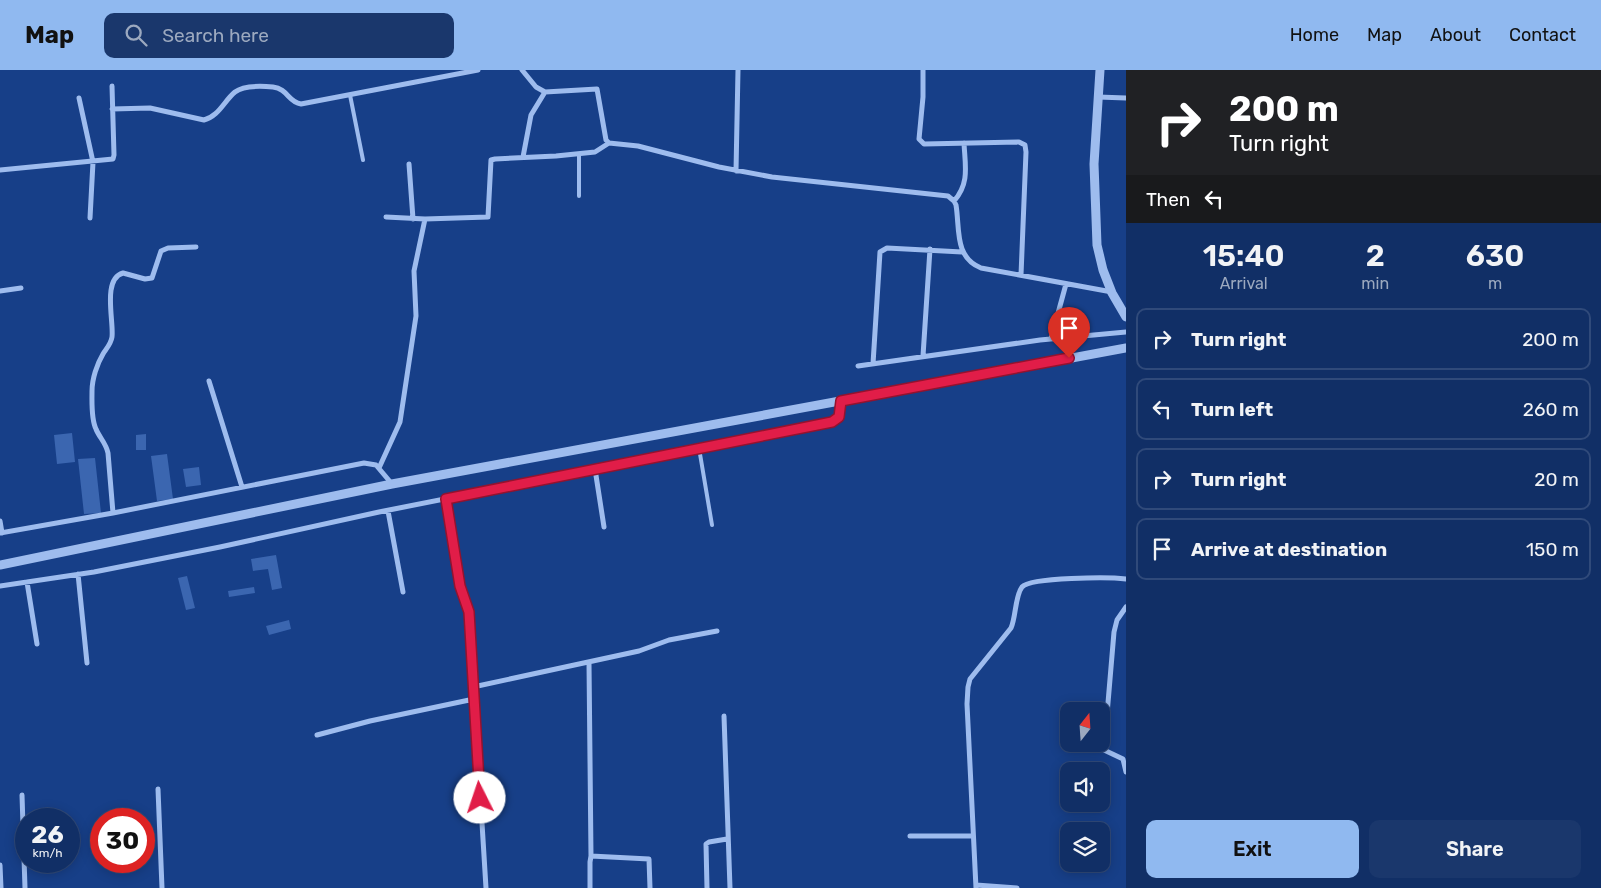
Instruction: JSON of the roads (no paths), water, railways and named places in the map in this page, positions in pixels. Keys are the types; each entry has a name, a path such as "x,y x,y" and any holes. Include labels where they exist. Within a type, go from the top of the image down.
{"street":[{"path":"112,109 150,108 204,120 216,114 234,93 244,88 267,86 279,88 287,93 295,102 301,104 478,70"},
{"path":"522,70 539,90 545,92 597,89 606,140 609,143"},
{"path":"736,170 738,70"},
{"path":"924,70 919,141 924,144 1022,142 1025,145 1021,276"},
{"path":"1100,70 1094,164 1097,244 1103,270 1112,292 1126,317"},
{"path":"0,170 112,160 114,157 112,86"},
{"path":"523,158 531,115 545,92"},
{"path":"1098,97 1126,98"},
{"path":"79,98 93,162 90,218"},
{"path":"386,217 425,219 488,217 491,160 579,154 598,151 609,143 638,146 772,177 942,194 954,201 962,252 969,262 981,268 1112,292"},
{"path":"954,201 965,184 964,143"},
{"path":"409,164 413,219"},
{"path":"380,468 400,422 416,316 414,271 425,219"},
{"path":"112,513 108,452 95,427 92,391 94,376 100,360 112,338 112,284 116,276 123,273 145,279 152,278 160,253 164,249 196,247"},
{"path":"873,364 880,252 887,248 962,252"},
{"path":"923,356 930,249"},
{"path":"1051,339 1066,284"},
{"path":"0,291 21,288"},
{"path":"858,366 1051,339 1126,332"},
{"path":"0,565 392,484 1126,348"},
{"path":"209,381 242,487"},
{"path":"0,586 78,574 220,547 446,499 836,421 840,415 841,401"},
{"path":"0,521 1,533 364,463 380,468 392,484"},
{"path":"595,469 604,527"},
{"path":"446,499 460,586 469,612 486,888"},
{"path":"388,511 403,592"},
{"path":"78,574 87,663"},
{"path":"1017,888 976,887 967,704 968,687 975,672 1010,628 1022,588 1031,582 1038,581 1101,577 1126,579"},
{"path":"27,582 37,644"},
{"path":"1126,607 1118,620 1114,632 1104,748 1106,752 1123,758 1126,772"},
{"path":"473,688 639,651 668,640 718,631"},
{"path":"589,663 592,856 590,862 590,888"},
{"path":"317,735 370,721 474,699"},
{"path":"724,716 730,888"},
{"path":"158,789 162,888"},
{"path":"22,795 25,888"},
{"path":"910,836 973,836"},
{"path":"707,888 706,844 727,839"},
{"path":"592,856 649,859 650,888"},
{"path":"0,865 1,888"}],"lane":[{"path":"350,95 364,160"},
{"path":"579,154 579,196"},
{"path":"699,448 712,526"}]}
